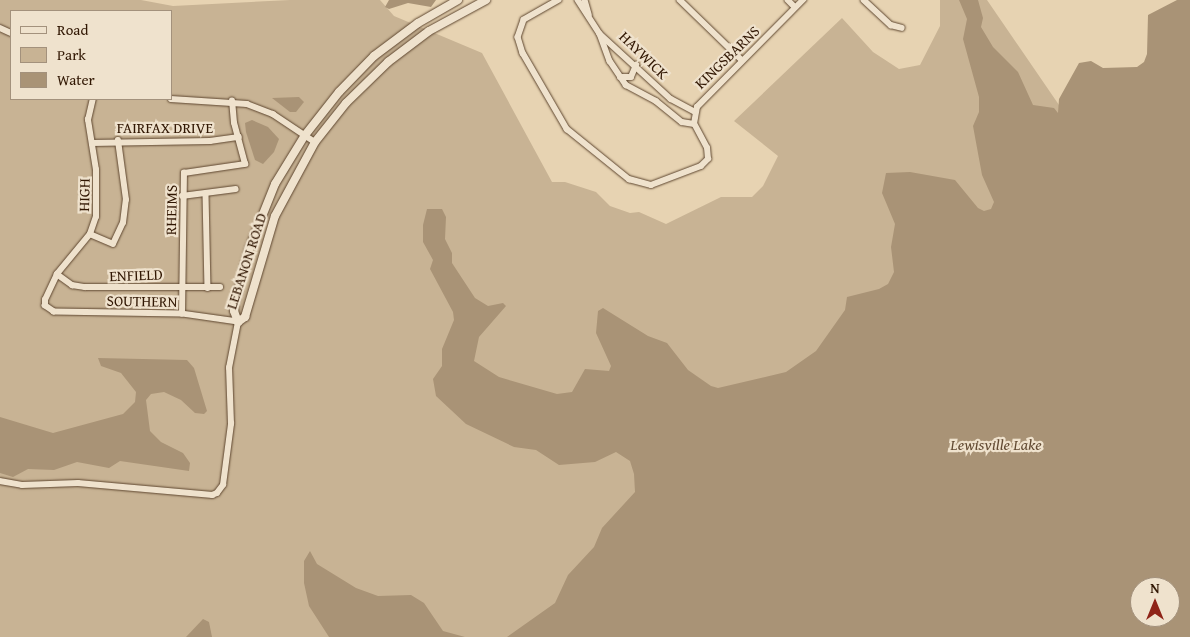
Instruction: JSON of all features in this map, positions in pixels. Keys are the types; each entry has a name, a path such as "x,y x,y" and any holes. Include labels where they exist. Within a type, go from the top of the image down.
{"main road":[{"name":"LEBANON ROAD","path":"458,0 418,23 374,56 338,92 305,135 275,184 253,238 235,302 234,311 238,322 245,317 264,243 284,196 315,142 346,103 388,62 429,31 486,0"},
{"path":"253,238 264,243"}],"street":[{"name":"KINGSBARNS","path":"559,0 531,14 519,27 519,45 556,114 579,140 629,179 640,184 657,184 701,166 708,159 707,148 694,124 694,112 703,98 803,0"},
{"name":"HAYWICK","path":"578,0 600,34 626,85 662,106 682,122 694,124"},
{"name":"HAYWICK","path":"585,0 592,20"},
{"path":"680,0 742,60"},
{"path":"788,0 796,7"},
{"path":"864,0 891,25 902,28"},
{"name":"HAYWICK","path":"600,34 669,97 694,112"},
{"path":"620,76 631,77 636,65"},
{"path":"662,106 669,97"},
{"path":"172,99 232,101 273,114 315,142"},
{"name":"HIGH","path":"45,306 44,300 57,274 90,234 96,218 98,195 88,120 93,100"},
{"name":"RHEIMS","path":"182,314 182,196 184,173 245,164 234,123 232,101"},
{"name":"FAIRFAX DRIVE","path":"92,143 118,141 210,141 239,137"},
{"path":"90,234 113,244 122,223 126,200 118,141"},
{"path":"182,196 236,189"},
{"path":"206,194 208,288"},
{"name":"ENFIELD","path":"57,274 72,285 85,287 220,287"},
{"name":"SOUTHERN","path":"45,306 54,312 182,314 238,322"},
{"name":"LEBANON ROAD","path":"0,481 218,493 222,485 229,438 229,368 238,322"}],"green space":[{"path":"0,0 141,0 173,6 290,0 380,0 394,16 482,53 552,182 565,182 596,192 610,206 630,213 639,212 666,224 721,197 752,197 763,186 778,156 734,121 842,18 873,52 899,69 920,65 940,26 940,0 987,0 1096,159 692,637 0,637"}],"water":[{"path":"389,0 436,0 431,7 408,3 389,9 385,7"},
{"name":"Lewisville Lake","path":"959,0 978,0 983,18 981,27 993,47 1018,72 1033,105 1054,108 1058,113 1059,99 1079,63 1091,61 1103,68 1137,67 1144,62 1147,54 1148,15 1177,0 1190,0 1190,637 507,637 555,603 568,575 594,547 602,528 635,492 634,474 630,461 616,452 595,462 559,465 536,450 514,447 466,424 436,396 433,379 442,366 442,349 454,320 453,312 430,269 433,260 423,242 423,225 427,209 442,209 446,217 445,239 452,253 452,263 475,298 488,306 503,303 506,306 479,337 474,361 499,377 557,394 572,392 585,369 609,371 611,366 596,333 598,311 603,308 648,336 667,343 688,370 711,386 718,388 786,372 816,351 845,310 847,297 879,289 888,284 894,272 891,247 895,224 882,193 886,173 910,172 955,180 978,208 984,211 991,209 994,202 982,175 973,126 979,112 979,97 963,39 967,19"},
{"path":"299,97 304,102 296,112 290,112 272,98"},
{"path":"252,120 268,127 279,139 274,152 263,164 255,160 246,132 245,123"},
{"path":"98,358 187,360 194,368 207,411 204,414 195,413 181,400 164,392 151,394 146,400 150,431 161,442 183,453 190,463 189,471 120,461 109,468 77,462 54,470 28,469 13,477 0,473 0,417 53,433 123,414 135,402 136,392 121,373 101,366"},
{"path":"310,551 317,564 356,588 378,596 411,595 424,603 443,631 465,637 329,637 309,606 304,583 304,561"},
{"path":"203,619 209,622 212,637 186,637"}]}
